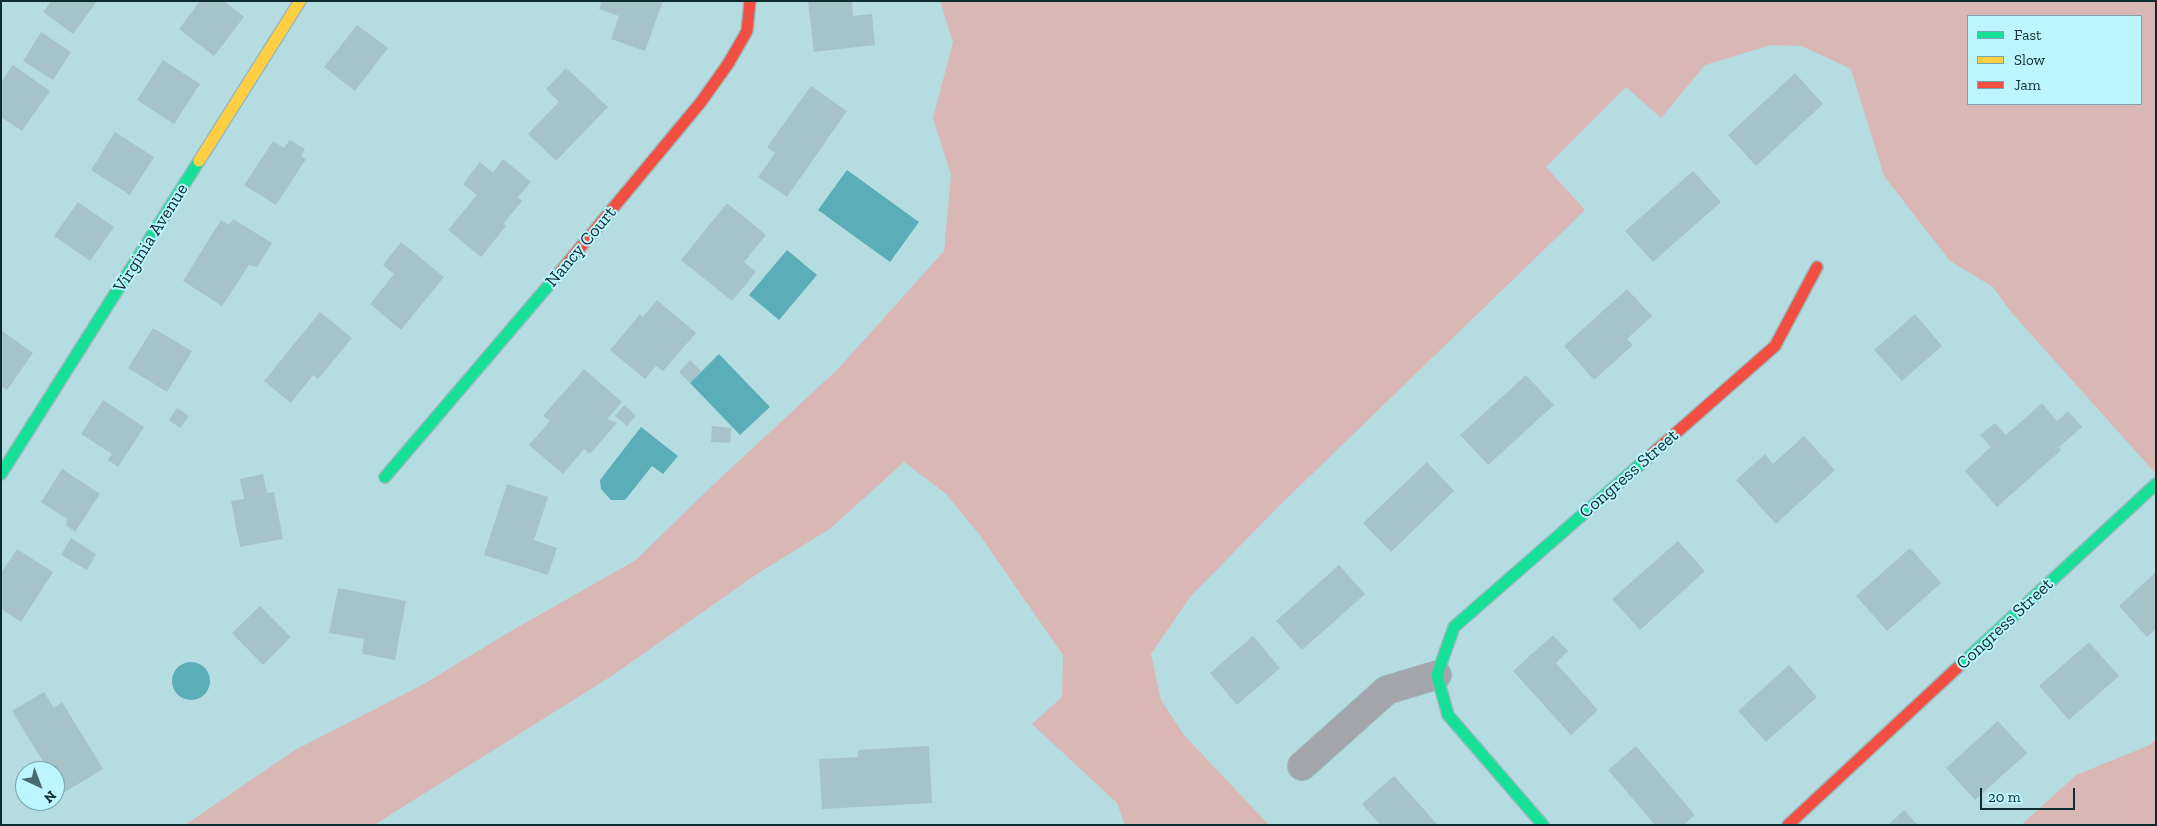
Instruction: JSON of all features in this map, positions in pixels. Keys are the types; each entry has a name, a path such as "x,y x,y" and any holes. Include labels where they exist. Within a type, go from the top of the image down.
{"street":[{"name":"Virginia Avenue","path":"3,466 300,1"},
{"name":"Nancy Court","path":"385,477 611,212 702,102 728,64 747,31 750,1"},
{"name":"Congress Street","path":"1437,675 1454,627 1775,346 1817,268"},
{"name":"Congress Street","path":"1788,825 2156,484"},
{"path":"1302,766 1387,690 1437,675 1448,715 1542,825"}],"shaded area":[{"path":"940,1 2156,1 2156,474 2011,312 1993,287 1950,261 1884,176 1851,69 1802,46 1771,45 1705,65 1661,118 1626,87 1546,167 1585,210 1280,505 1190,597 1151,654 1161,700 1184,735 1269,825 1125,825 1117,803 1032,724 1062,697 1063,655 979,534 945,493 904,462 831,528 757,574 610,677 374,825 185,825 295,750 424,684 506,634 636,560 715,483 838,369 944,251 951,175 933,118 953,42"},
{"path":"2156,739 2156,825 2021,825 2076,775 2150,745"}],"water":[{"path":"847,170 919,222 890,262 818,210"},
{"path":"787,250 817,275 779,320 749,295"},
{"path":"719,354 770,407 740,435 690,383"},
{"path":"641,427 678,456 663,474 652,466 625,500 611,500 601,489 600,480"},
{"path":"191,662 204,668 210,681 204,694 191,700 178,694 172,681 178,668"}],"building":[{"path":"51,1 97,1 73,34 43,12"},
{"path":"200,1 224,1 244,17 214,56 179,29"},
{"path":"602,1 663,1 645,51 611,39 619,16 599,9"},
{"path":"808,1 852,1 853,16 872,14 875,45 814,52"},
{"path":"357,25 388,48 355,91 324,67"},
{"path":"41,32 71,52 53,80 23,61"},
{"path":"163,60 200,84 174,124 137,100"},
{"path":"13,65 50,91 22,131 1,117 1,82"},
{"path":"566,68 608,107 556,161 528,134 559,102 546,89"},
{"path":"1795,73 1823,104 1756,166 1728,135"},
{"path":"811,86 847,111 787,197 758,177 775,153 767,147"},
{"path":"115,132 154,157 130,195 91,170"},
{"path":"290,140 305,149 301,156 306,159 276,205 244,185 273,141 284,148"},
{"path":"503,159 531,182 518,197 522,201 503,224 506,226 481,257 448,230 477,195 463,184 480,162 493,173"},
{"path":"1693,171 1721,202 1653,262 1625,231"},
{"path":"78,202 114,227 90,261 54,236"},
{"path":"727,203 766,235 744,262 756,272 732,301 681,260"},
{"path":"233,219 272,243 257,267 249,265 222,306 183,281 221,220 229,225"},
{"path":"401,242 444,277 401,330 370,304 394,274 383,265"},
{"path":"1627,289 1652,316 1627,339 1633,345 1594,380 1564,346"},
{"path":"657,300 696,333 663,371 656,366 645,379 610,350 640,314 643,317"},
{"path":"320,312 352,338 318,379 313,375 291,403 264,381"},
{"path":"1915,314 1942,346 1902,381 1874,350"},
{"path":"153,328 192,351 167,392 128,368"},
{"path":"1,330 33,353 7,390 1,386"},
{"path":"690,360 701,371 690,383 679,372"},
{"path":"584,369 622,402 607,419 617,423 590,454 584,449 563,474 529,445 550,421 543,416"},
{"path":"1526,375 1554,405 1488,465 1460,435"},
{"path":"103,400 144,427 118,467 108,460 112,454 81,434"},
{"path":"2042,403 2057,421 2068,411 2082,427 2059,447 2061,450 1997,507 1965,471 1991,447 1980,435 1995,423 2006,435"},
{"path":"624,405 636,416 627,426 615,416"},
{"path":"177,408 189,416 180,428 169,420"},
{"path":"712,426 731,428 730,443 711,442"},
{"path":"1804,436 1835,470 1776,524 1736,480 1765,454 1773,464"},
{"path":"1427,462 1454,491 1391,552 1363,523"},
{"path":"62,469 100,494 75,532 66,525 67,519 41,502"},
{"path":"263,474 267,493 274,492 283,539 240,547 231,501 244,499 240,479"},
{"path":"507,484 548,497 534,540 557,548 548,575 484,555"},
{"path":"71,538 96,554 87,570 61,555"},
{"path":"1678,541 1705,571 1640,630 1612,599"},
{"path":"1910,548 1941,583 1887,631 1856,596"},
{"path":"17,549 53,572 21,622 1,609 1,573"},
{"path":"1339,565 1365,594 1302,650 1276,621"},
{"path":"2156,572 2156,629 2147,637 2119,606"},
{"path":"338,588 406,601 395,660 362,654 364,639 329,633"},
{"path":"260,606 291,637 263,665 232,633"},
{"path":"1553,635 1568,651 1556,663 1598,710 1571,735 1513,671"},
{"path":"1253,636 1280,668 1237,705 1210,673"},
{"path":"2089,642 2119,676 2069,720 2039,686"},
{"path":"1789,665 1817,697 1766,742 1738,711"},
{"path":"44,692 54,708 62,702 103,769 65,792 65,761 43,761 12,711"},
{"path":"1998,721 2027,753 1975,800 1946,768"},
{"path":"929,746 932,803 822,809 819,759 858,757 858,750"},
{"path":"1636,746 1695,815 1684,825 1655,825 1608,770"},
{"path":"1394,776 1438,825 1380,825 1362,804"},
{"path":"1904,810 1918,825 1888,825"}],"traffic: fast":[{"path":"1,474 199,161"},
{"path":"385,477 560,272"},
{"path":"1543,825 1448,715 1437,675 1454,627 1644,461"},
{"path":"1957,668 2156,484"}],"traffic: slow":[{"path":"199,161 300,1"}],"traffic: jam":[{"path":"560,272 701,102 728,64 747,31 750,1"},
{"path":"1644,461 1775,346 1817,267"},
{"path":"1788,825 1957,668"}]}
